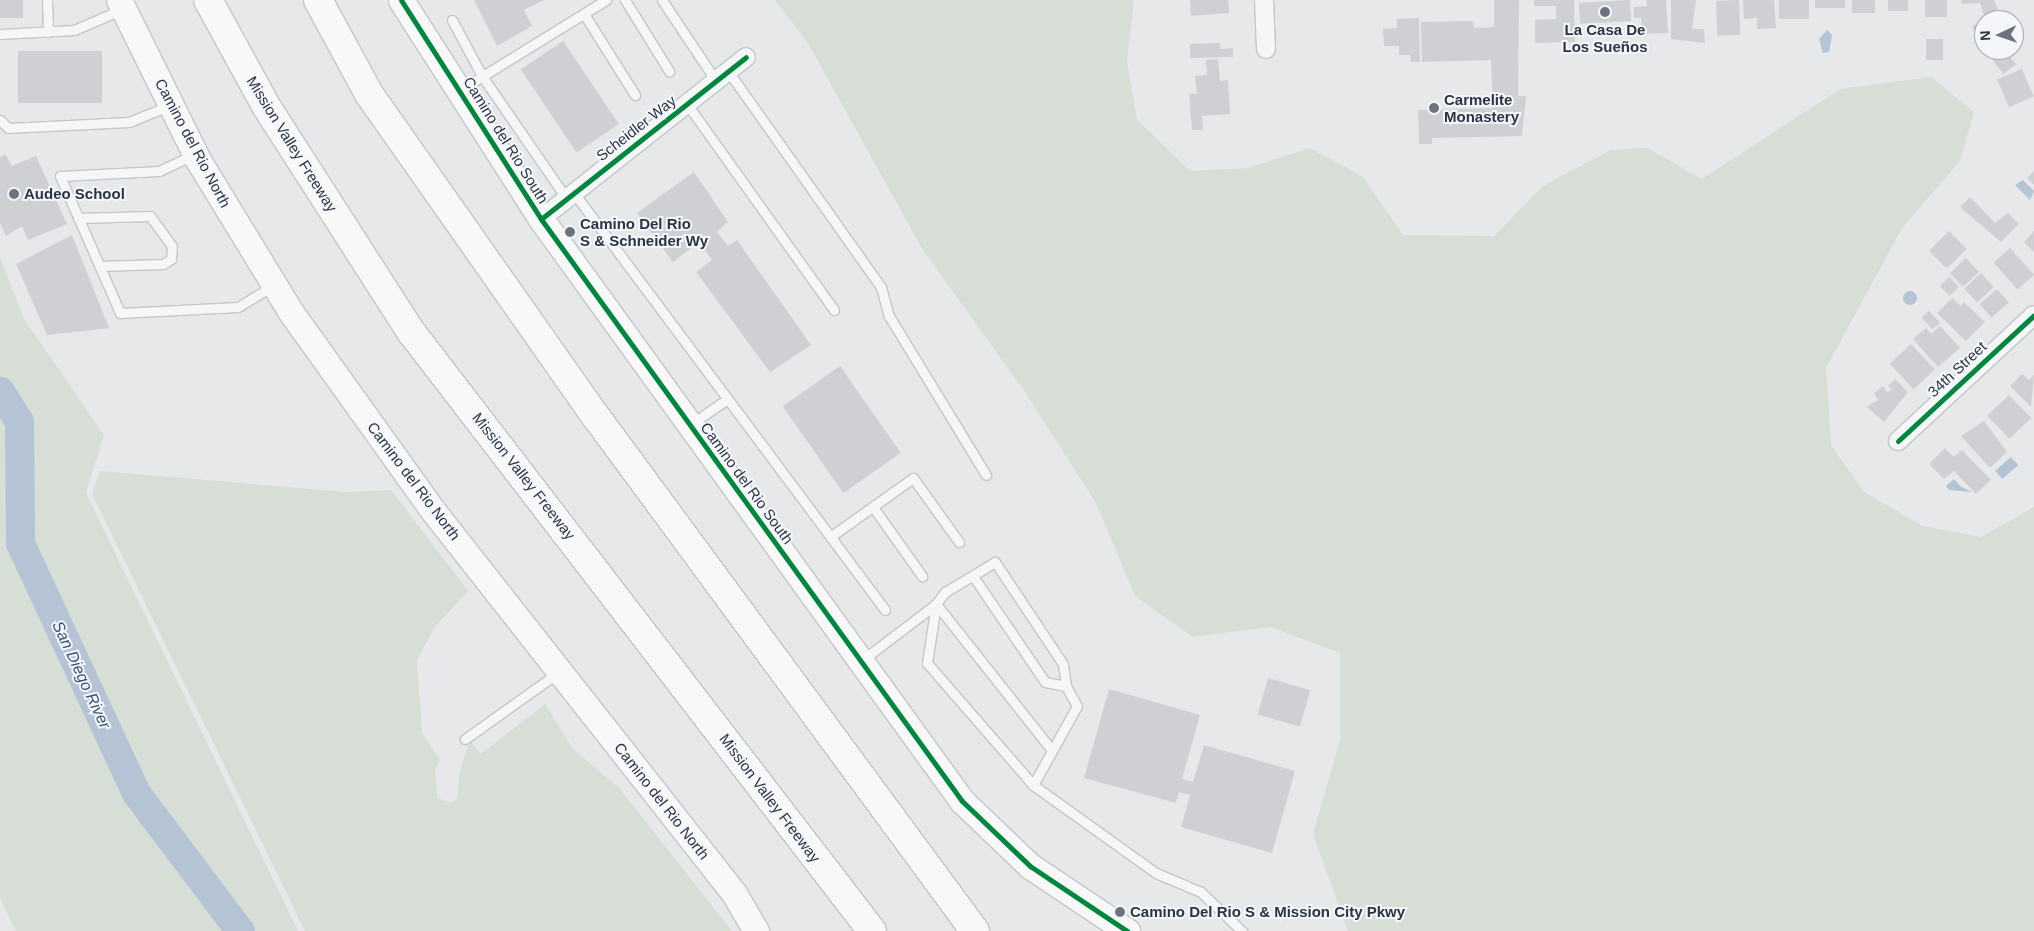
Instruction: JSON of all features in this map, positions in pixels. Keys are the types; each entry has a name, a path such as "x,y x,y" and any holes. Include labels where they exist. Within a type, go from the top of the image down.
{"highway":[{"name":"Mission Valley Freeway","path":"208,0 266,106 412,333 872,931"},
{"path":"318,0 369,94 568,377 975,931"}],"street":[{"path":"1264,0 1266,48"},
{"name":"Camino del Rio South","path":"407,2 459,90 541,219 962,801 1030,866 1127,931"},
{"name":"Camino del Rio North","path":"121,4 195,154 274,285 434,512 561,671 735,895 756,931"},
{"name":"Scheidler Way","path":"541,219 746,57"},
{"name":"34th Street","path":"1898,442 2034,315"}],"lane":[{"path":"47,0 48,32"},
{"path":"459,90 606,0"},
{"path":"625,0 669,71"},
{"path":"662,0 722,76 881,287 888,316 986,475"},
{"path":"0,34 74,30 121,4"},
{"path":"584,14 635,95"},
{"path":"452,20 482,76 885,610"},
{"path":"687,104 834,310"},
{"path":"0,120 8,128 129,122 171,105"},
{"path":"195,154 159,171 60,176 120,313 238,307 274,285"},
{"path":"78,218 150,216 172,246 171,259 164,264 99,266"},
{"path":"690,425 726,400"},
{"path":"830,538 913,478 959,542"},
{"path":"873,506 922,576"},
{"path":"861,661 936,604 945,592 996,562 1063,664 1066,686 1077,706 1051,749 1034,785"},
{"path":"973,576 1045,682 1066,686"},
{"path":"936,604 1051,749"},
{"path":"936,604 927,663 1034,785 1156,872 1200,892 1242,931"},
{"path":"465,739 561,671"}],"shaded area":[{"path":"775,0 1134,0 1127,61 1137,120 1190,171 1248,168 1310,148 1363,177 1403,235 1494,236 1543,186 1611,150 1647,148 1702,179 1840,89 1931,77 1974,112 1960,161 1902,228 1826,368 1831,445 1863,491 1922,526 1981,537 2034,507 2034,931 1348,931 1313,834 1340,740 1340,653 1271,627 1193,637 1135,596 1096,503 1025,392 923,250 808,43"},
{"path":"0,257 24,319 104,435 86,493 298,931 16,931 0,898"},
{"path":"100,471 346,492 391,490 468,591 434,628 417,661 422,733 440,760 435,771 437,798 451,803 457,799 460,769 470,741 481,754 545,704 573,749 619,788 732,931 305,931 92,494"}],"water":[{"path":"1827,30 1832,35 1829,52 1823,53 1819,39"},
{"path":"2023,180 2034,191 2030,200 2015,185"},
{"path":"1907,291 1913,291 1917,298 1913,305 1907,305 1903,301 1903,295"},
{"path":"2011,457 2018,465 2002,479 1995,471"},
{"path":"1954,479 1960,486 1972,492 1949,490 1946,486"}],"building":[{"path":"0,0 23,0 23,18 0,18"},
{"path":"474,0 544,0 524,10 532,26 497,46"},
{"path":"1190,0 1228,0 1229,13 1191,16"},
{"path":"1494,0 1519,0 1518,96 1526,96 1522,136 1432,138 1432,144 1419,144 1418,110 1493,108 1491,60 1422,62 1421,22 1473,21 1474,28 1494,27"},
{"path":"1534,0 1574,0 1575,42 1535,43 1535,20 1556,19 1556,6 1534,6"},
{"name":"La Casa De Los Sueños","path":"1630,0 1631,21 1580,24 1579,3"},
{"path":"1647,0 1666,0 1668,33 1642,34 1641,18 1634,18 1634,7 1647,6"},
{"path":"1671,0 1696,0 1692,29 1704,29 1705,43 1671,39"},
{"path":"1739,0 1740,35 1717,36 1716,1"},
{"path":"1743,0 1774,0 1776,28 1757,29 1757,18 1744,19"},
{"path":"1779,0 1809,0 1809,19 1779,19"},
{"path":"1815,0 1845,0 1845,8 1815,8"},
{"path":"1852,0 1875,0 1875,13 1852,13"},
{"path":"1888,0 1908,0 1908,11 1888,11"},
{"path":"1925,0 1947,0 1947,17 1925,17"},
{"path":"1961,0 1994,0 1998,10 1982,10 1980,3 1962,4"},
{"path":"1419,18 1420,62 1411,62 1410,55 1399,55 1399,46 1384,46 1383,29 1397,28 1397,19"},
{"path":"1926,39 1943,39 1943,60 1926,60"},
{"path":"563,41 619,124 577,152 521,70"},
{"path":"1220,43 1220,49 1233,48 1233,57 1190,58 1190,44"},
{"path":"18,51 102,51 102,103 18,103"},
{"path":"1218,59 1220,81 1228,80 1230,114 1202,116 1203,130 1192,130 1189,94 1197,94 1195,76 1207,75 1206,60"},
{"path":"1993,60 2013,60 2016,64 2003,74"},
{"path":"2022,69 2034,97 2009,107 1997,80"},
{"path":"5,154 12,166 36,156 67,224 28,240 22,226 6,236 0,223 0,157"},
{"path":"2034,171 2034,185 2027,178"},
{"path":"694,172 728,222 717,232 728,246 737,240 811,345 770,372 696,272 712,260 699,242 673,262 637,213"},
{"path":"1970,197 1995,223 2008,213 2019,224 2001,242 1960,207"},
{"path":"1949,231 1967,249 1947,268 1929,251"},
{"path":"2034,231 2034,252 2024,242"},
{"path":"72,235 109,328 47,335 16,264"},
{"path":"2010,248 2034,275 2018,289 1994,263"},
{"path":"1966,258 1979,272 1963,287 1950,273"},
{"path":"1981,273 1994,287 1977,303 1964,289"},
{"path":"1949,277 1959,287 1950,296 1940,286"},
{"path":"1997,289 2009,303 1991,318 1980,304"},
{"path":"1952,298 1961,306 1964,302 1985,322 1966,341 1937,313"},
{"path":"1929,311 1940,323 1933,330 1922,318"},
{"path":"1940,326 1960,348 1938,367 1913,339 1926,328 1931,334"},
{"path":"1911,344 1935,370 1914,389 1890,364"},
{"path":"840,366 901,453 843,493 783,406"},
{"path":"2022,374 2029,380 2034,375 2031,407 2010,386"},
{"path":"1895,379 1908,392 1884,422 1867,407 1878,400 1874,393 1883,386 1887,392 1892,390 1888,386"},
{"path":"2009,395 2031,418 2010,439 1987,416"},
{"path":"1984,421 2007,452 1990,468 1961,436"},
{"path":"1945,448 1954,457 1962,450 1991,480 1976,494 1954,471 1944,479 1929,464"},
{"path":"1268,678 1310,690 1300,727 1258,715"},
{"path":"1109,689 1200,715 1182,779 1193,782 1204,745 1295,771 1272,853 1181,827 1190,795 1179,792 1176,803 1084,778"}],"waterway":[{"name":"San Diego River","path":"0,391 19,421 20,543 136,793 240,931"}],"cycle path":[{"path":"401,0 541,219 962,801 1030,866 1127,931"},
{"path":"541,219 746,57"},
{"path":"1898,441 2034,315"}],"place":[{"name":"La Casa De Los Sueños","path":"1605,12"},
{"name":"Carmelite Monastery","path":"1434,108"},
{"name":"Audeo School","path":"14,194"},
{"name":"Camino Del Rio S & Schneider Wy","path":"570,232"},
{"name":"Camino Del Rio S & Mission City Pkwy","path":"1120,912"}]}
